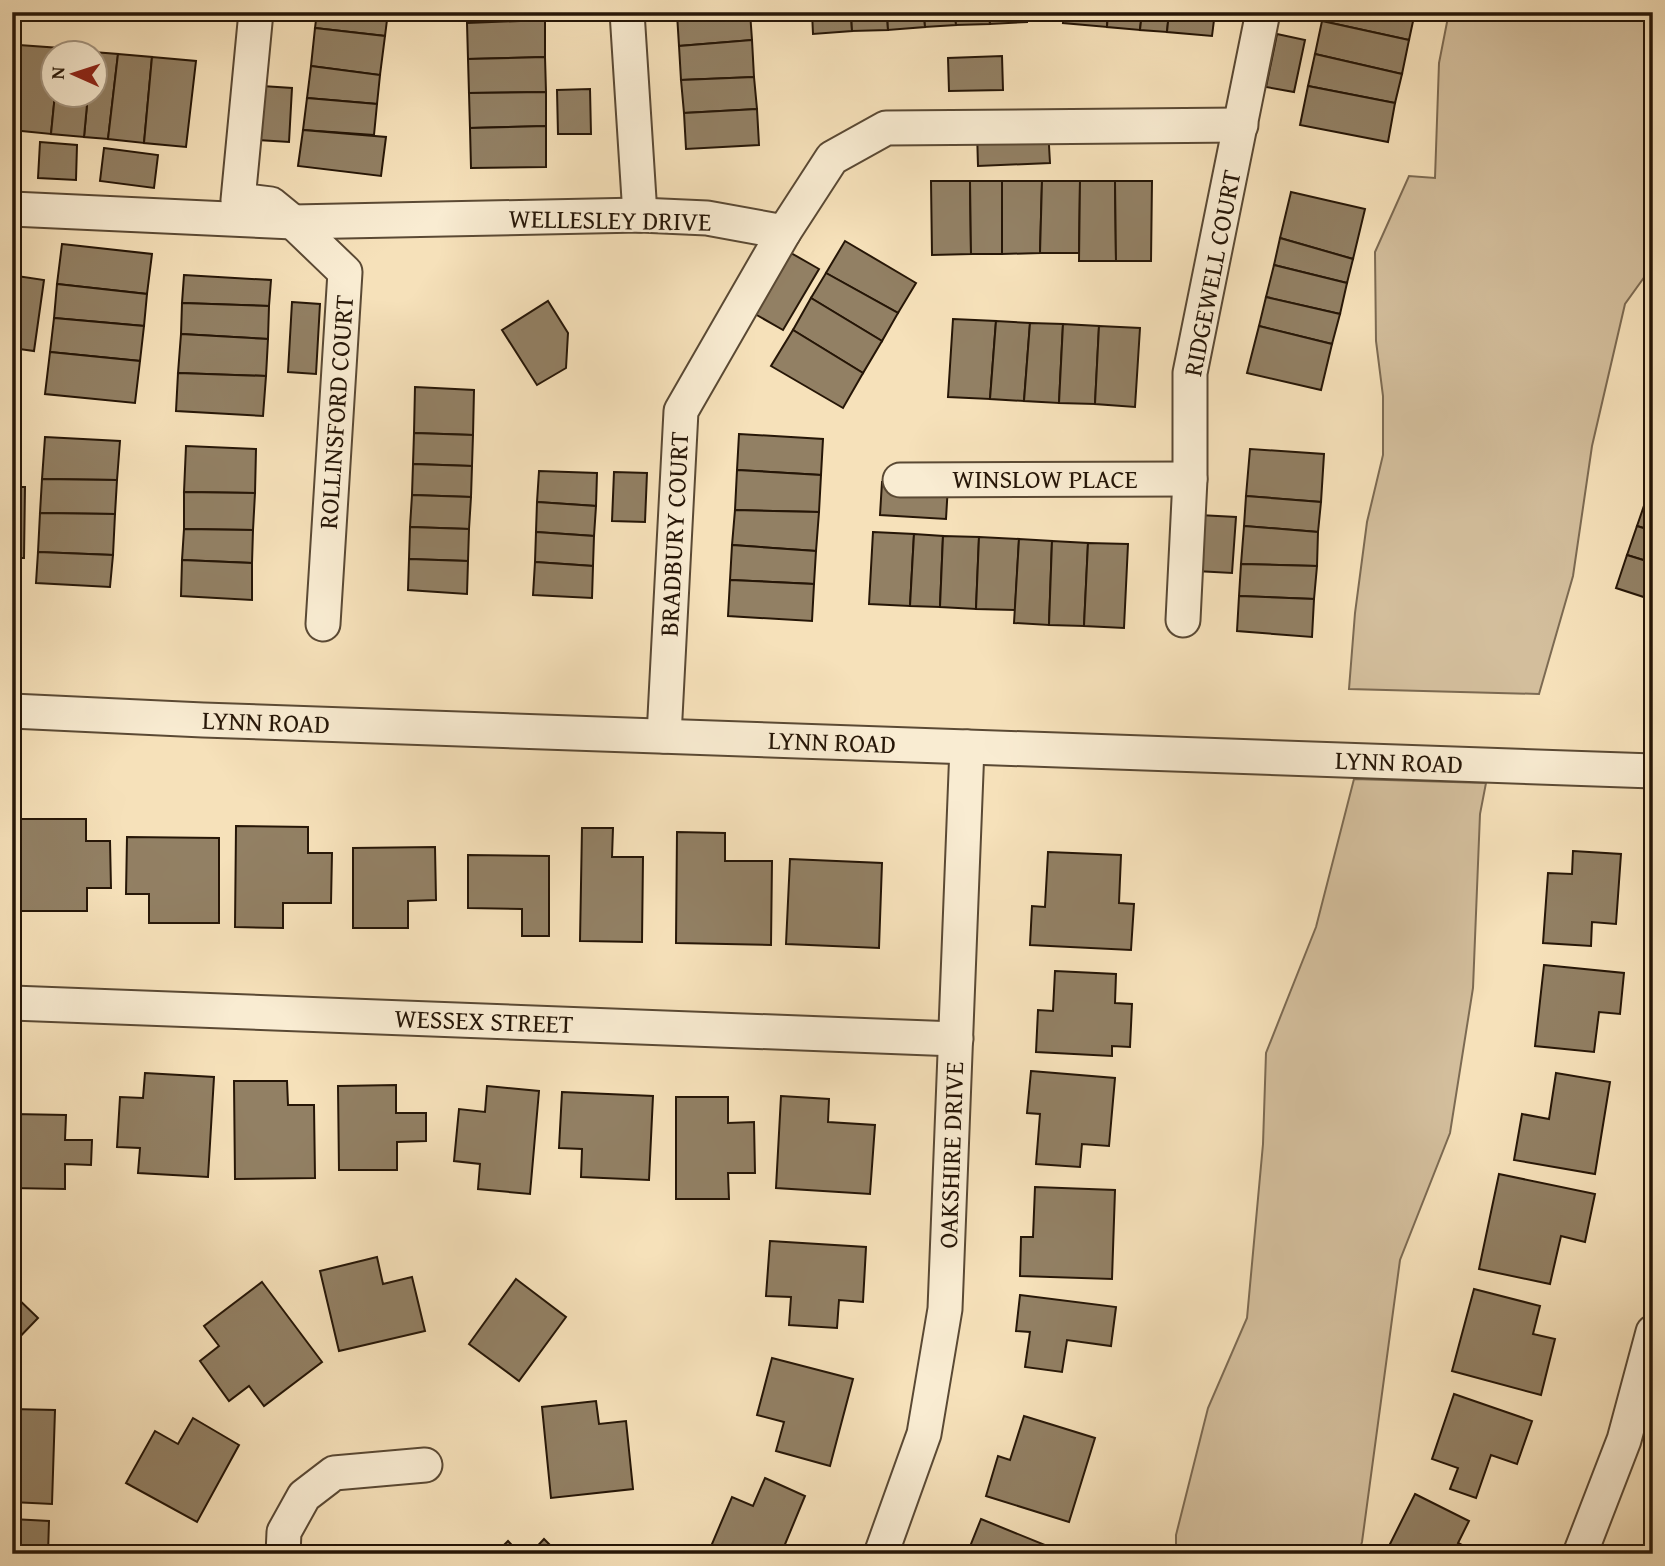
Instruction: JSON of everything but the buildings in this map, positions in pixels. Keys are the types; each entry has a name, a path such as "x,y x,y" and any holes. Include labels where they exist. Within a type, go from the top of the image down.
{"street":[{"name":"ROLLINSFORD COURT","path":"256,12 238,200 271,204 345,272 323,624"},
{"path":"627,12 640,215"},
{"name":"RIDGEWELL COURT","path":"1183,620 1190,479 1190,373 1264,12"},
{"path":"784,232 832,158 886,128 1241,125"},
{"name":"WELLESLEY DRIVE","path":"12,209 293,222 640,215 707,218 784,232"},
{"name":"BRADBURY COURT","path":"664,736 681,411 784,232"},
{"name":"WINSLOW PLACE","path":"900,480 1190,479"},
{"name":"LYNN ROAD","path":"12,711 1653,771"},
{"name":"OAKSHIRE DRIVE","path":"881,1554 924,1434 945,1309 967,747"},
{"name":"WESSEX STREET","path":"12,1003 956,1039"},
{"path":"1580,1554 1624,1440 1653,1332"},
{"path":"283,1554 284,1532 304,1496 334,1473 425,1465"}],"shaded area":[{"path":"1449,12 1653,12 1653,265 1625,304 1592,446 1573,576 1539,694 1349,689 1355,613 1367,522 1383,455 1383,396 1376,341 1375,252 1409,176 1435,178 1439,63"},
{"path":"1354,779 1486,783 1480,814 1473,988 1450,1133 1400,1260 1362,1542 1358,1554 1176,1554 1176,1535 1208,1408 1247,1318 1263,1144 1266,1053 1316,927"}]}
